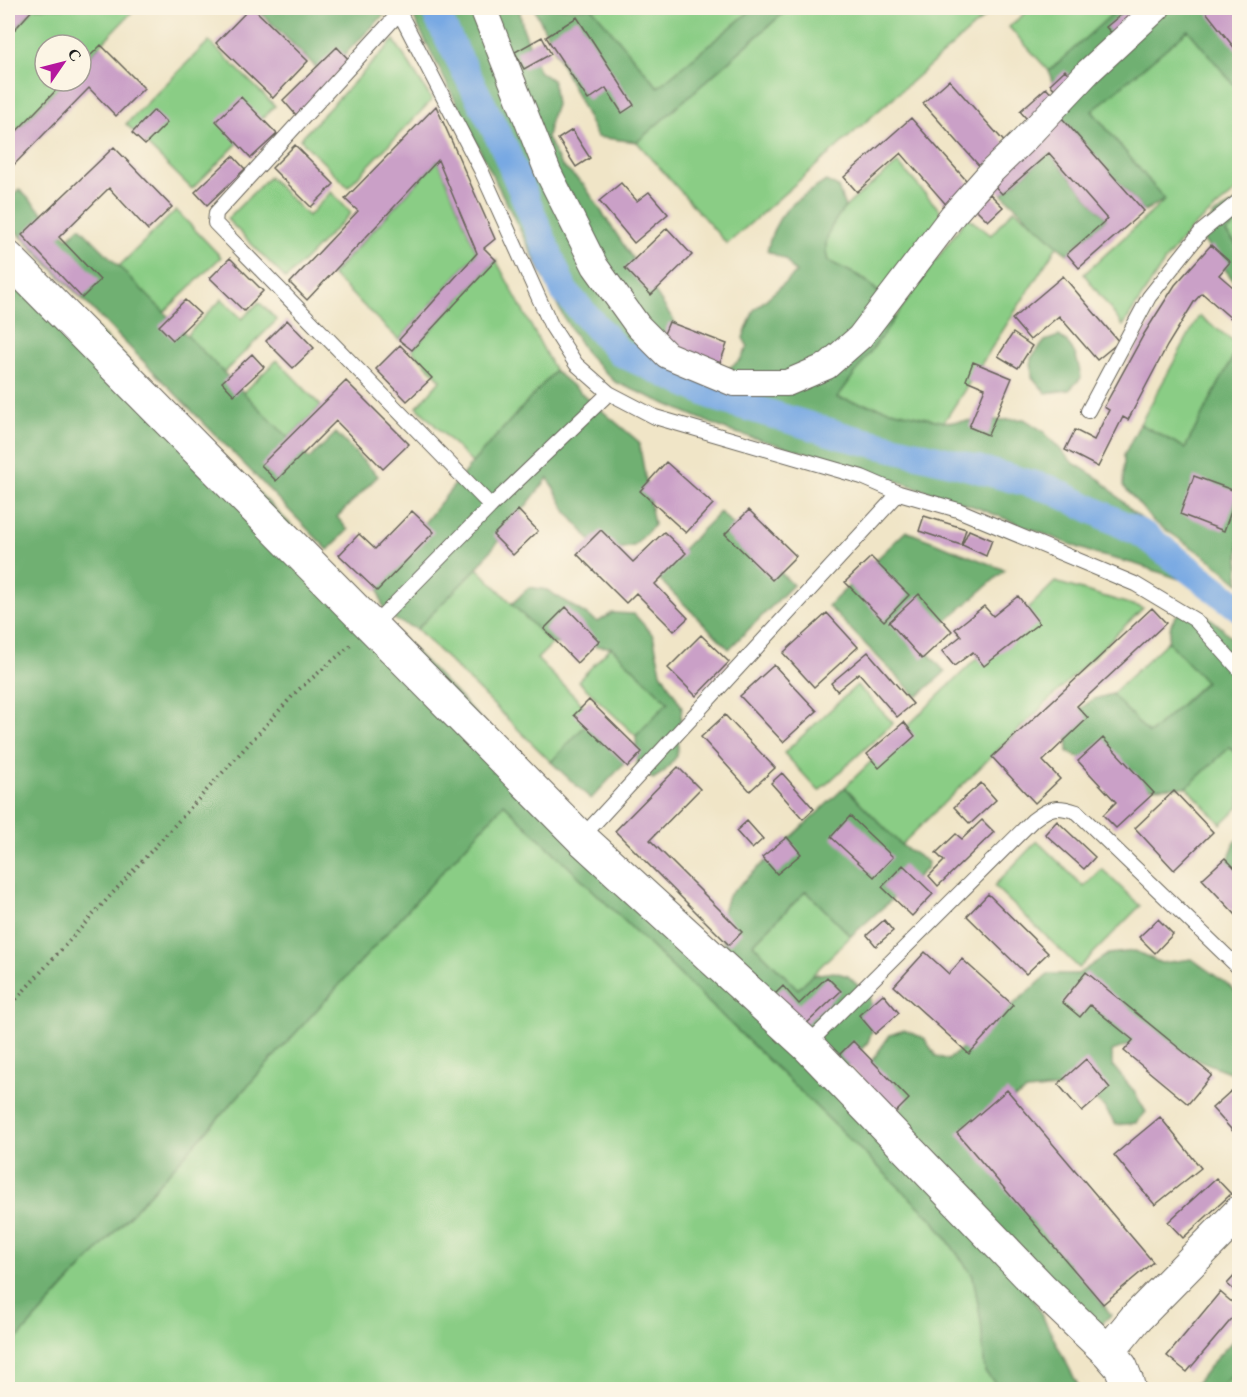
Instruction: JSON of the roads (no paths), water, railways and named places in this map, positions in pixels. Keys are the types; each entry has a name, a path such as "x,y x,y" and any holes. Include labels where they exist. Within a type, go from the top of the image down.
{"street":[{"path":"483,8 548,172 595,266 638,326 667,355 734,383 745,383 787,382 826,366 860,337 953,215 992,171 1089,71 1157,8"},
{"path":"8,258 581,838 807,1045 1042,1289 1108,1352 1121,1367 1129,1389"},
{"path":"1108,1352 1134,1319 1239,1212"}],"lane":[{"path":"491,506 215,223 216,213 398,10 481,170 551,325 576,364 609,393 655,417 862,477 899,493 958,510 1135,584 1195,620 1239,670"},
{"path":"1088,411 1149,297 1201,232 1239,200"},
{"path":"372,627 491,506 609,393"},
{"path":"581,838 899,493"},
{"path":"807,1045 1033,819 1046,810 1062,807 1077,812 1239,969"}],"waterway":[{"path":"433,8 503,145 564,291 619,352 718,398 846,437 1050,489 1144,535 1240,608"}]}
